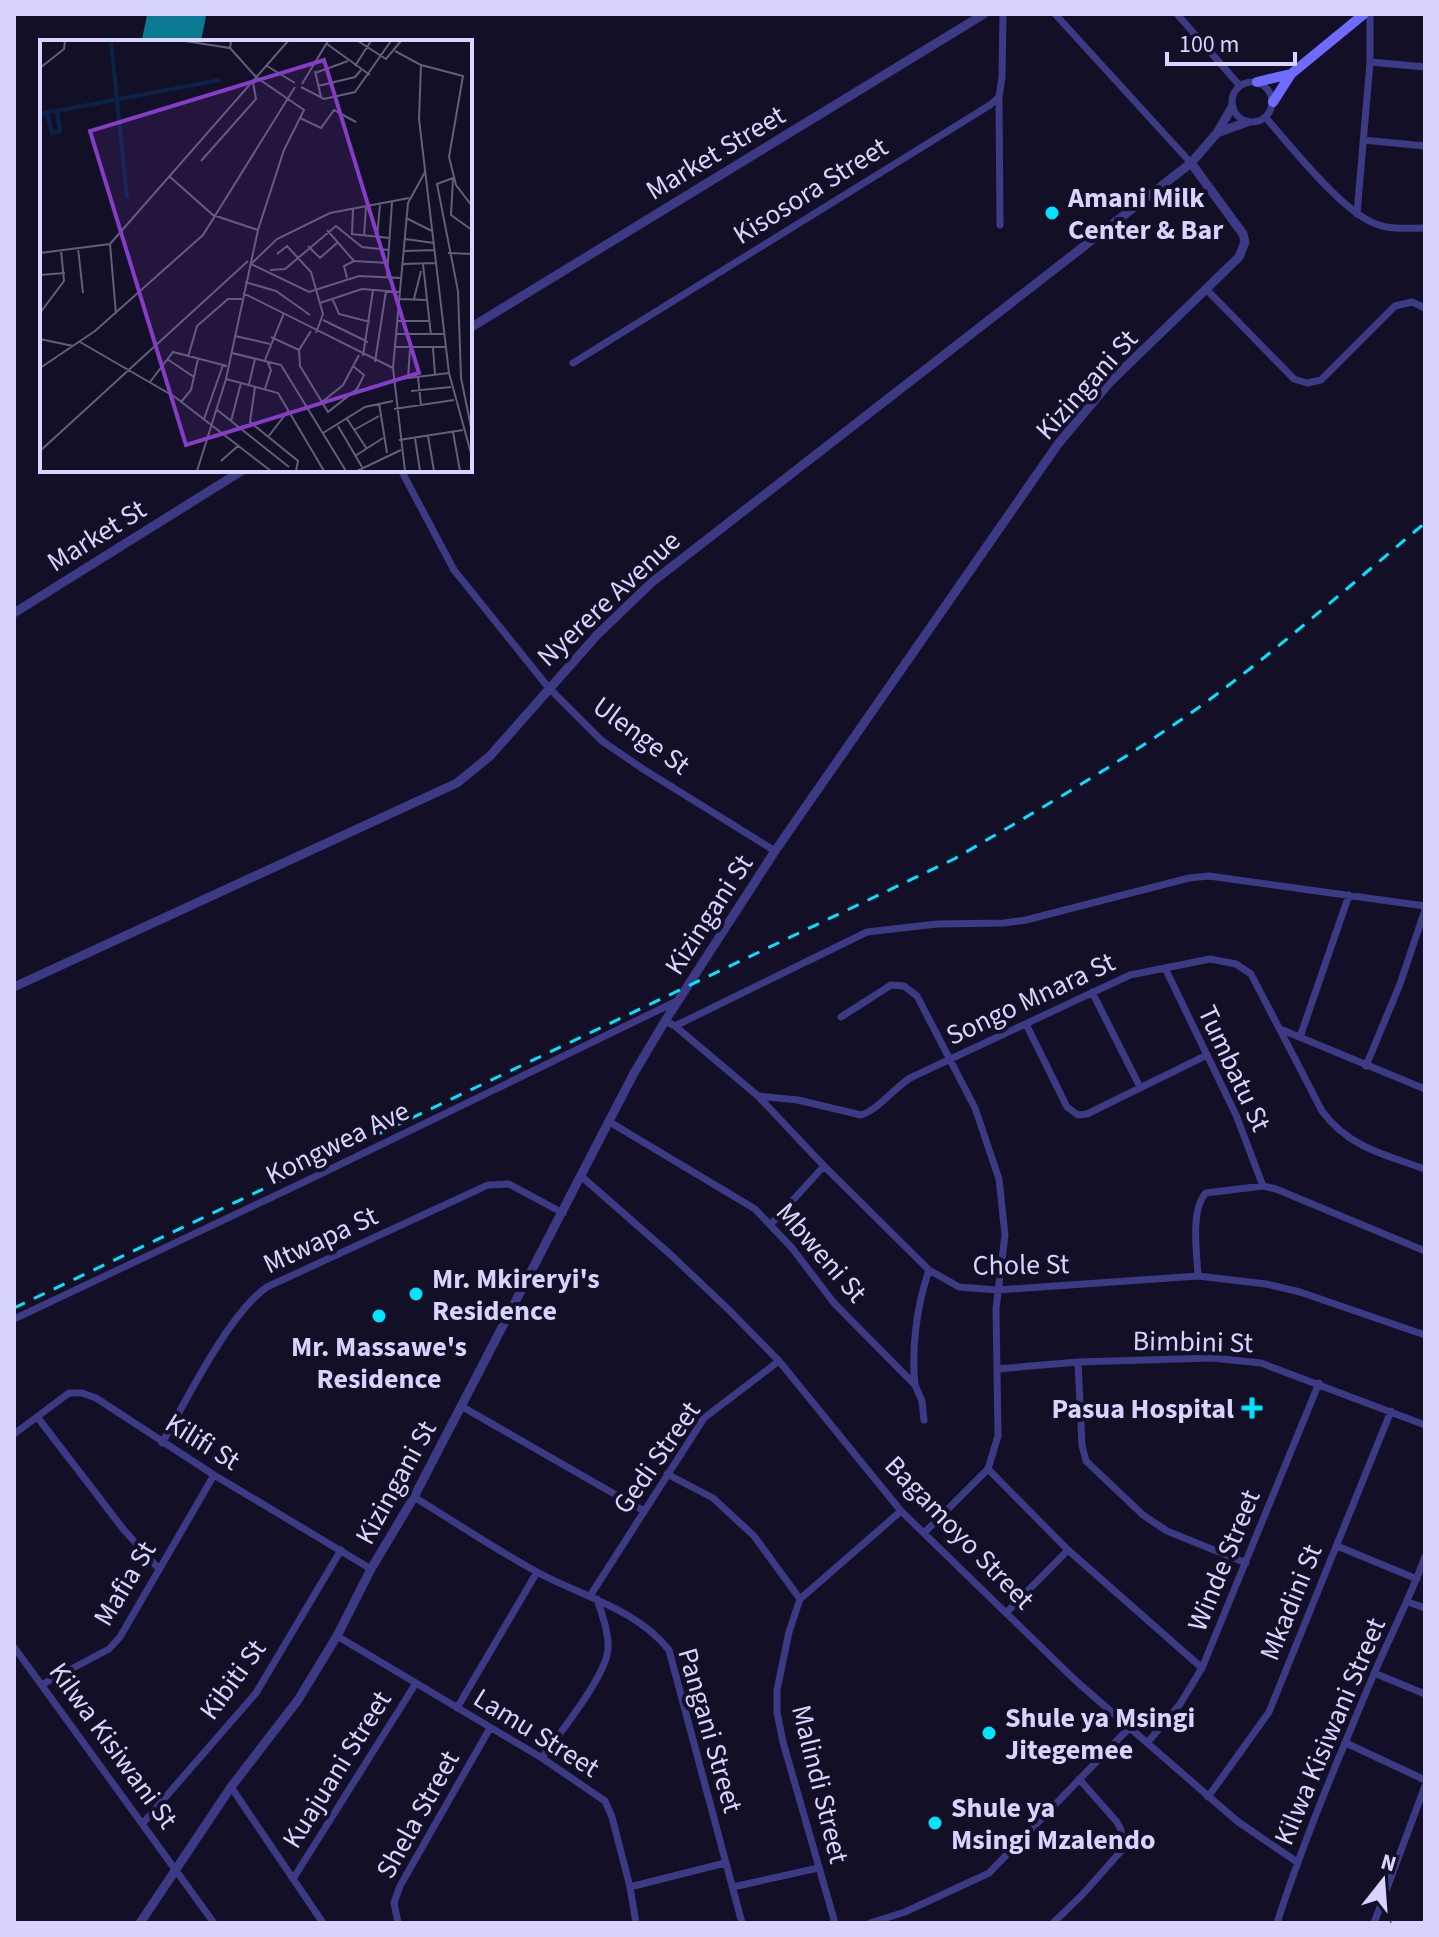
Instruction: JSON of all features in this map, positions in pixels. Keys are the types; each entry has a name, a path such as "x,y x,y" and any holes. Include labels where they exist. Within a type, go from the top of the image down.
{"main road":[{"path":"1273,102 1291,74 1364,14"},
{"path":"1257,82 1291,74"}],"street":[{"name":"Market Street","path":"472,327 984,14"},
{"path":"1000,225 999,97 1003,14"},
{"name":"Kizingani St","path":"140,1923 231,1787 298,1700 337,1636 371,1569 414,1497 608,1121 677,1001 775,851 1058,444 1109,383 1239,257 1245,242 1238,224 1191,163 1055,14"},
{"path":"1177,14 1240,86"},
{"path":"1357,214 1370,62 1370,14"},
{"path":"1370,62 1425,67"},
{"path":"1217,133 1247,122 1258,122 1272,110 1271,93 1257,82 1240,86 1233,95 1232,107 1237,117 1247,122"},
{"name":"Kisosora Street","path":"573,363 999,97"},
{"name":"Nyerere Avenue","path":"14,987 457,783 490,756 548,687 651,583 1191,163 1217,133 1232,107"},
{"path":"1265,117 1357,214 1387,227 1425,228"},
{"path":"1363,140 1425,146"},
{"path":"1207,290 1294,379 1307,383 1321,380 1395,306 1412,302 1425,308"},
{"name":"Market St","path":"14,613 240,472"},
{"name":"Ulenge St","path":"402,472 454,570 548,687 602,741 775,851"},
{"path":"675,1026 867,932 937,924 1004,923 1189,878 1209,876 1425,908 1400,984 1366,1066"},
{"path":"1300,1037 1349,895"},
{"name":"Songo Mnara St","path":"758,1096 798,1100 861,1115 910,1078 1130,975 1210,959 1244,968 1251,974 1322,1111 1334,1127 1364,1148 1425,1169"},
{"name":"Tumbatu St","path":"1166,970 1236,1115 1263,1186"},
{"path":"841,1017 891,985 904,986 917,996 975,1108 999,1179 1005,1235 997,1290 998,1436 988,1469 924,1533"},
{"path":"1092,992 1140,1087"},
{"name":"Kongwea Ave","path":"14,1319 677,1001"},
{"name":"Chole St","path":"665,1021 758,1096 929,1270 959,1287 997,1290 1198,1276 1266,1284 1300,1292 1425,1334"},
{"path":"1026,1024 1067,1107 1078,1115 1087,1114 1205,1056"},
{"path":"1280,1029 1425,1089"},
{"name":"Mbweni St","path":"608,1121 739,1197 771,1224 834,1303 915,1385"},
{"path":"771,1224 824,1166"},
{"name":"Bagamoyo Street","path":"581,1176 671,1255 779,1361 901,1511 1006,1613 1208,1797 1262,1840 1297,1862"},
{"name":"Mtwapa St","path":"162,1443 205,1368 248,1303 267,1287 488,1185 509,1184 563,1213"},
{"path":"1198,1276 1196,1212 1200,1199 1206,1193 1263,1186 1425,1251"},
{"path":"924,1420 922,1401 915,1385 916,1333 929,1270"},
{"name":"Bimbini St","path":"997,1369 1078,1362 1212,1358 1261,1363 1425,1425"},
{"name":"Gedi Street","path":"593,1597 704,1418 779,1361"},
{"path":"1078,1362 1082,1445 1086,1461 1143,1515 1167,1531 1246,1563"},
{"name":"Winde Street","path":"1148,1742 1180,1704 1202,1668 1319,1383"},
{"name":"Kilifi St","path":"14,1434 69,1393 96,1398 162,1443 371,1569"},
{"path":"461,1406 644,1511"},
{"name":"Mkadini St","path":"1208,1797 1269,1712 1391,1411"},
{"path":"38,1418 124,1530 159,1569"},
{"path":"988,1469 1068,1550 1202,1668"},
{"path":"667,1474 713,1498 754,1536 800,1599 901,1511"},
{"name":"Mafia St","path":"43,1684 109,1649 120,1637 214,1475"},
{"name":"Pangani Street","path":"414,1497 537,1572 593,1597 650,1630 669,1650 742,1923"},
{"path":"1337,1546 1417,1579"},
{"name":"Kibiti St","path":"143,1823 256,1693 341,1550"},
{"path":"1006,1613 1068,1550"},
{"name":"Kilwa Kisiwani Street","path":"1277,1923 1297,1862 1425,1557"},
{"path":"457,1708 537,1572"},
{"path":"542,1758 606,1660 608,1637 593,1597"},
{"name":"Malindi Street","path":"800,1599 781,1671 777,1712 835,1923"},
{"path":"1408,1602 1425,1608"},
{"name":"Lamu Street","path":"337,1636 542,1758 605,1801 630,1887 635,1922"},
{"name":"Kilwa Kisiwani St","path":"14,1647 177,1871"},
{"path":"1374,1673 1425,1694"},
{"name":"Kuajuani Street","path":"293,1879 416,1683"},
{"name":"Shela Street","path":"398,1923 394,1903 400,1886 490,1728"},
{"path":"870,1923 905,1912 989,1873 1129,1728"},
{"path":"1346,1743 1425,1783 1374,1923"},
{"path":"1053,1923 1122,1850 1121,1830 1117,1822 1079,1779"},
{"path":"231,1787 323,1923"},
{"path":"630,1887 725,1863"},
{"path":"733,1887 818,1868"},
{"path":"177,1871 214,1923"}],"runway":[{"path":"171,40 177,14"}],"railway":[{"path":"14,1308 954,859 1047,805 1198,708 1285,641 1425,523"}],"place":[{"name":"Amani Milk Center & Bar","path":"1052,213"},
{"name":"Mr. Mkireryi's Residence","path":"416,1294"},
{"name":"Mr. Massawe's Residence","path":"379,1316"},
{"name":"Pasua Hospital","path":"1252,1408"},
{"name":"Shule ya Msingi Jitegemee","path":"989,1733"},
{"name":"Shule ya Msingi Mzalendo","path":"935,1823"}]}
